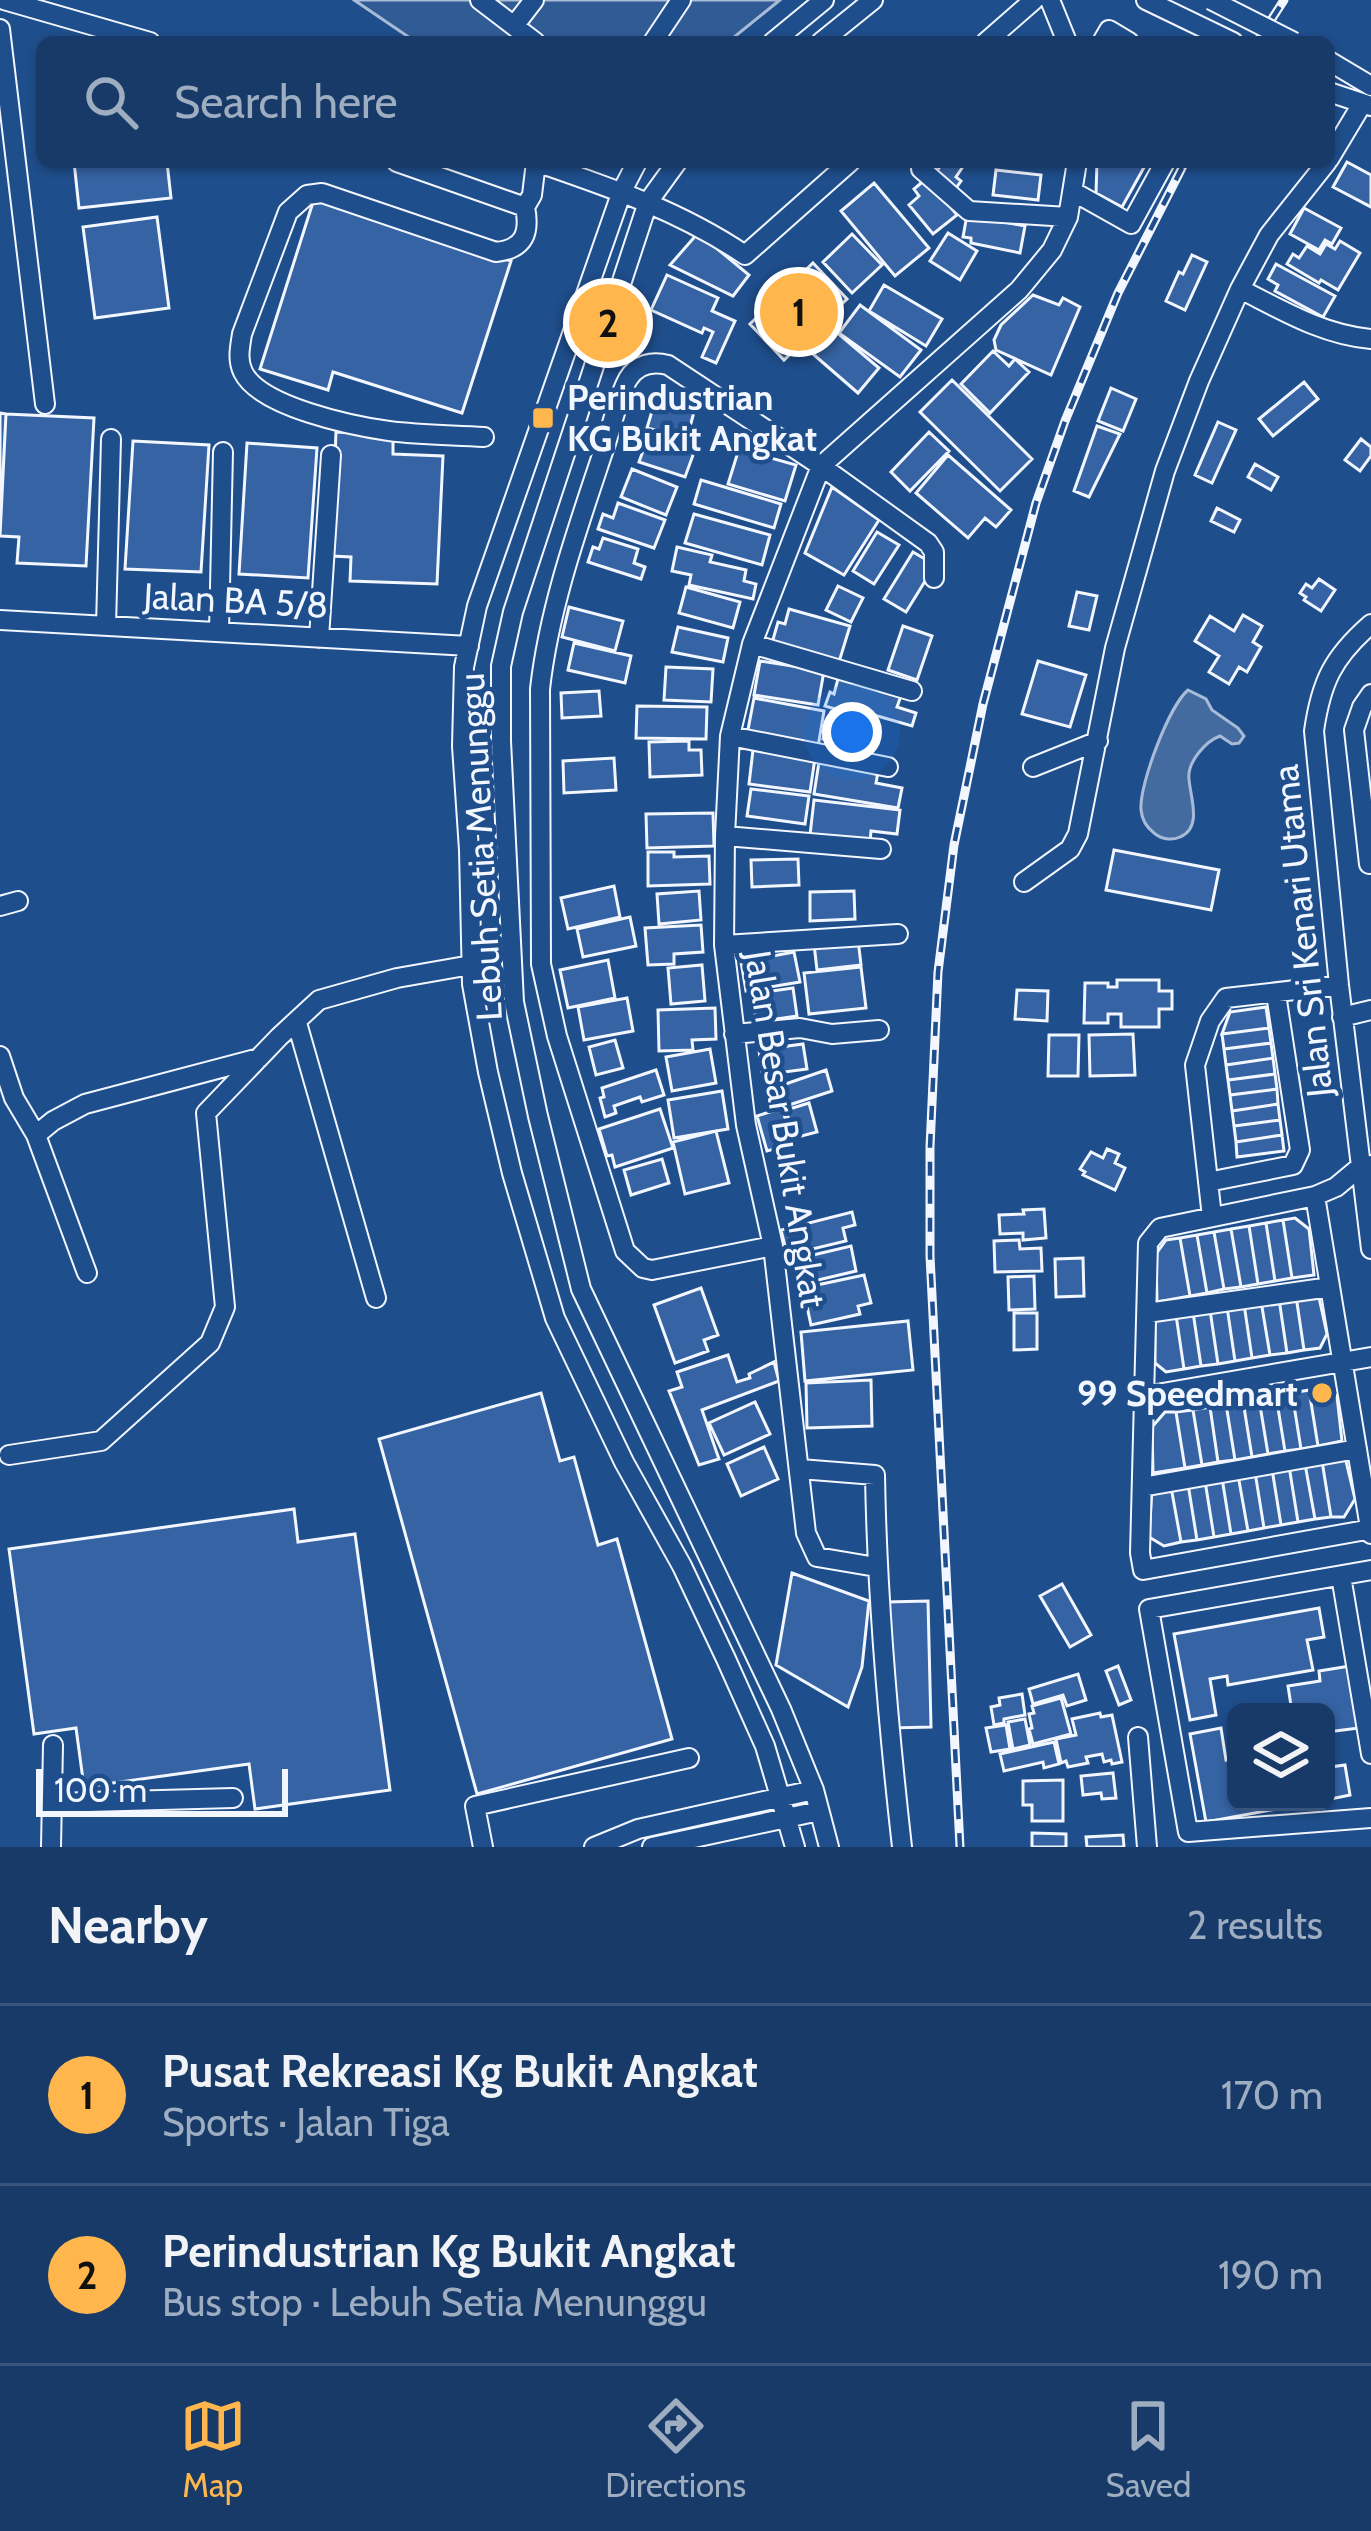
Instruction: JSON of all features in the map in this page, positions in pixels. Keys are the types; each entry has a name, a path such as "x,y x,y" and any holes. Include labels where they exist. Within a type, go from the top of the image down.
{"street":[{"path":"4,0 129,36"},
{"path":"480,0 527,36"},
{"path":"514,26 534,0"},
{"path":"657,36 681,0"},
{"path":"780,36 824,0"},
{"path":"828,36 873,0"},
{"path":"993,36 1034,0"},
{"path":"1050,0 1065,36"},
{"path":"1146,0 1222,36"},
{"path":"1211,0 1282,36"},
{"path":"0,29 45,404"},
{"path":"1335,65 1371,86"},
{"path":"1335,94 1366,105 1335,151"},
{"path":"414,168 525,207"},
{"path":"484,437 392,431 281,403 243,374 242,334 288,212 308,195 322,193 496,252 510,250 529,225 525,207 535,168"},
{"path":"554,168 622,190 714,234 745,255 843,168"},
{"name":"Lebuh Setia Menunggu","path":"635,168 622,190 477,606 464,667 462,746 472,984 512,1173 555,1318 624,1462 682,1566 765,1746 784,1808"},
{"name":"Lebuh Setia Menunggu","path":"673,168 648,202 513,612 502,666 500,741 514,1002 581,1289 782,1709 820,1811"},
{"name":"Jalan Besar Bukit Angkat","path":"876,1567 817,1557 806,1533 773,1246 746,1125 724,945 730,736 752,644 821,466 1019,290 1052,250 1068,217 1076,168"},
{"path":"1074,192 1130,224 1162,168"},
{"path":"1024,882 1070,849 1078,834 1115,648 1165,471 1199,381 1269,235 1322,168"},
{"path":"922,169 969,211 1068,217"},
{"path":"1240,289 1306,322 1346,337 1371,339"},
{"path":"773,1246 652,1270 633,1261 557,1036 541,964 540,689 544,651 628,379 639,367 653,362 668,365 928,543 934,552 934,578"},
{"path":"106,626 111,439"},
{"path":"219,632 223,452"},
{"path":"319,638 331,455"},
{"path":"565,455 599,466"},
{"name":"Jalan BA 5/8","path":"0,620 469,646"},
{"name":"Jalan Sri Kenari Utama","path":"1371,624 1330,670 1314,731 1371,1249"},
{"path":"752,644 912,691"},
{"path":"1370,868 1354,730 1371,694"},
{"path":"730,736 888,767"},
{"path":"1033,767 1098,741"},
{"path":"725,836 881,849"},
{"path":"724,945 898,934"},
{"path":"10,1455 101,1441 210,1343 225,1307 206,1113 319,1000 397,978 471,965"},
{"path":"1212,1217 1195,1065 1210,1021 1226,998 1339,986"},
{"path":"1208,1182 1293,1165 1298,1157 1276,994"},
{"path":"1342,1017 1371,1010"},
{"path":"297,1023 376,1298"},
{"path":"734,1034 809,1028 832,1034 879,1030"},
{"path":"0,1056 14,1098 36,1135 87,1273"},
{"path":"36,1135 85,1104 259,1058"},
{"path":"1315,1196 1371,1530 1143,1570 1148,1244 1160,1228 1315,1196 1365,1166"},
{"path":"1147,1313 1330,1287"},
{"path":"1145,1396 1371,1357"},
{"path":"1142,1487 1357,1449"},
{"path":"800,1469 874,1475 887,1717 902,1847"},
{"path":"1371,1570 1149,1609 1188,1832 1371,1818"},
{"path":"1341,1576 1371,1754"},
{"path":"1138,1737 1147,1847"},
{"path":"51,1847 53,1745"},
{"path":"733,1809 764,1778 765,1746"},
{"path":"483,1847 475,1806 689,1758"},
{"path":"652,1847 784,1808 814,1790"},
{"path":"53,1804 233,1798"},
{"path":"784,1808 795,1847"},
{"path":"595,1847 638,1829 733,1809 784,1808 820,1811 829,1847"}],"shaded area":[{"path":"354,0 780,0 735,36 407,36"},
{"path":"1188,690 1206,699 1212,710 1244,736 1232,744 1220,736 1199,753 1189,772 1191,827 1180,837 1166,839 1145,823 1142,798 1164,728"}],"building":[{"path":"1347,162 1371,175 1371,207 1333,187"},
{"path":"75,168 168,168 171,198 79,208"},
{"path":"939,168 962,168 956,188 935,174"},
{"path":"1097,168 1144,168 1122,207 1096,193"},
{"path":"996,170 1041,175 1038,200 993,195"},
{"path":"927,178 957,215 933,234 909,205 919,196 914,189"},
{"path":"874,183 929,248 895,276 841,211"},
{"path":"314,199 511,261 462,413 333,372 328,390 260,369"},
{"path":"1304,208 1341,228 1332,244 1325,240 1319,250 1290,234"},
{"path":"967,215 1025,226 1020,253 971,243 971,238 963,237"},
{"path":"157,217 169,308 95,318 83,227"},
{"path":"698,233 749,275 733,296 670,265"},
{"path":"948,233 977,251 960,280 930,261"},
{"path":"852,234 882,265 852,293 823,262"},
{"path":"1340,241 1360,253 1338,290 1287,264 1307,246 1320,254 1326,244 1335,249"},
{"path":"1192,255 1207,262 1185,310 1166,301"},
{"path":"813,263 847,299 784,360 750,324"},
{"path":"1276,264 1335,296 1323,317 1275,291 1278,285 1268,279"},
{"path":"667,275 718,298 712,311 735,321 716,363 702,357 713,332 704,328 702,333 651,310"},
{"path":"884,285 942,319 926,346 869,311"},
{"path":"1033,295 1059,305 1063,298 1080,307 1051,375 996,350 994,340 1001,325"},
{"path":"860,305 921,350 900,377 839,333"},
{"path":"834,330 879,368 858,393 813,354"},
{"path":"993,351 1009,366 1015,359 1029,372 990,413 961,384"},
{"path":"952,380 1032,459 1000,491 920,412"},
{"path":"1304,382 1318,399 1273,436 1259,419"},
{"path":"1111,388 1136,399 1123,431 1098,421"},
{"path":"655,401 694,412 687,438 647,428"},
{"path":"0,413 6,414 0,530"},
{"path":"6,414 94,418 86,566 17,563 19,537 0,536"},
{"path":"1218,422 1236,430 1212,483 1195,475"},
{"path":"1097,426 1120,434 1089,497 1074,491"},
{"path":"650,431 696,447 685,477 639,462"},
{"path":"336,432 393,435 393,454 443,456 437,584 350,581 351,557 331,556"},
{"path":"929,432 949,451 910,491 891,472"},
{"path":"742,439 763,445 760,455 796,465 785,501 728,484"},
{"path":"1361,439 1371,447 1371,456 1360,471 1345,460"},
{"path":"133,441 209,445 201,572 125,569"},
{"path":"247,443 317,448 308,578 239,574"},
{"path":"948,455 1011,510 996,527 985,518 968,538 916,493"},
{"path":"1255,464 1278,477 1271,490 1248,477"},
{"path":"632,469 677,487 666,515 621,497"},
{"path":"701,480 781,504 774,528 694,504"},
{"path":"832,487 879,520 844,575 805,553"},
{"path":"618,503 665,520 654,548 598,529 603,514 613,518"},
{"path":"1217,508 1240,520 1234,532 1211,521"},
{"path":"694,514 770,535 762,565 685,543"},
{"path":"877,532 899,545 874,584 853,571"},
{"path":"603,538 638,549 634,563 645,567 641,579 588,562 593,547 599,549"},
{"path":"677,547 712,555 710,562 746,570 744,581 756,584 753,599 689,585 691,575 672,571"},
{"path":"913,552 935,565 906,612 884,599"},
{"path":"1319,579 1335,590 1321,611 1300,593 1306,584 1312,588"},
{"path":"838,586 863,598 851,622 826,610"},
{"path":"686,587 740,602 733,628 679,613"},
{"path":"1077,592 1097,596 1089,630 1069,626"},
{"path":"569,607 623,621 615,651 562,637"},
{"path":"789,609 850,626 839,662 772,643 778,622 785,624"},
{"path":"1243,615 1262,626 1253,642 1261,647 1247,672 1239,667 1229,684 1209,672 1219,656 1195,641 1210,616 1234,631"},
{"path":"903,626 932,636 917,680 888,670"},
{"path":"678,627 728,638 723,662 672,652"},
{"path":"574,643 631,656 625,683 568,670"},
{"path":"760,661 824,671 818,705 754,695"},
{"path":"1038,661 1086,675 1070,727 1022,714"},
{"path":"666,667 713,669 711,702 664,700"},
{"path":"839,675 902,693 897,707 916,713 912,726 846,707 845,712 825,706"},
{"path":"599,691 601,716 562,718 561,693"},
{"path":"754,698 824,711 818,747 747,735"},
{"path":"637,706 707,707 706,739 636,738"},
{"path":"831,712 875,724 867,751 823,739"},
{"path":"689,741 689,750 701,750 702,775 650,777 649,742"},
{"path":"753,750 815,758 810,792 749,784"},
{"path":"614,758 616,790 564,793 563,761"},
{"path":"819,762 878,772 876,783 902,788 898,808 814,794"},
{"path":"751,789 809,796 805,824 747,816"},
{"path":"814,800 900,810 897,834 871,831 870,842 810,835"},
{"path":"713,813 714,846 647,848 646,814"},
{"path":"1114,850 1219,870 1211,910 1106,890"},
{"path":"648,852 709,856 710,884 648,886"},
{"path":"798,859 799,885 752,887 751,860"},
{"path":"614,886 620,917 568,929 561,898"},
{"path":"699,891 701,920 659,924 657,894"},
{"path":"854,891 855,919 810,921 810,892"},
{"path":"630,917 636,946 583,957 577,929"},
{"path":"701,925 703,952 674,954 674,964 648,965 645,928"},
{"path":"858,939 861,965 817,970 814,944"},
{"path":"794,952 800,982 746,991 741,962"},
{"path":"608,960 615,998 568,1008 560,970"},
{"path":"702,965 705,1001 671,1004 668,968"},
{"path":"861,967 866,1008 809,1014 804,973"},
{"path":"1117,980 1159,980 1159,991 1172,991 1172,1009 1159,1009 1159,1027 1121,1027 1121,1014 1108,1014 1108,1023 1084,1023 1085,983 1117,987"},
{"path":"793,988 797,1016 756,1022 752,994"},
{"path":"1017,990 1048,991 1047,1021 1015,1019"},
{"path":"627,998 633,1031 584,1040 578,1007"},
{"path":"1266,1007 1269,1028 1222,1034 1230,1012"},
{"path":"715,1008 716,1039 692,1040 693,1050 659,1051 658,1010"},
{"path":"1269,1028 1271,1043 1224,1049 1222,1034"},
{"path":"1133,1034 1135,1075 1090,1076 1089,1035"},
{"path":"1049,1035 1079,1035 1078,1076 1048,1076"},
{"path":"615,1040 623,1068 596,1075 589,1047"},
{"path":"1271,1043 1273,1058 1226,1065 1224,1049"},
{"path":"803,1044 807,1069 762,1075 759,1050"},
{"path":"710,1049 716,1083 672,1091 666,1057"},
{"path":"1273,1058 1275,1074 1228,1080 1226,1065"},
{"path":"656,1070 664,1095 614,1106 616,1113 605,1117 602,1088"},
{"path":"826,1070 832,1091 780,1108 774,1088"},
{"path":"1275,1074 1277,1089 1230,1095 1228,1080"},
{"path":"1277,1089 1278,1104 1232,1111 1230,1095"},
{"path":"722,1091 728,1129 674,1138 668,1100"},
{"path":"809,1103 817,1132 794,1138 786,1110"},
{"path":"1278,1104 1280,1120 1234,1126 1232,1111"},
{"path":"782,1108 793,1144 767,1151 757,1116"},
{"path":"660,1109 673,1148 615,1167 599,1129"},
{"path":"1280,1120 1282,1135 1236,1142 1234,1126"},
{"path":"716,1131 729,1183 685,1194 673,1142"},
{"path":"1282,1135 1284,1151 1237,1157 1236,1142"},
{"path":"1107,1149 1119,1154 1115,1163 1125,1168 1115,1190 1083,1175 1080,1169 1091,1152 1103,1158"},
{"path":"662,1159 669,1183 631,1195 624,1170"},
{"path":"1044,1209 1046,1238 1023,1240 1023,1233 1000,1234 999,1215"},
{"path":"852,1212 855,1225 843,1228 846,1241 800,1252 798,1243 785,1246 781,1230"},
{"path":"1295,1218 1309,1229 1314,1275 1292,1278 1283,1220"},
{"path":"1283,1220 1292,1278 1275,1281 1266,1223"},
{"path":"1266,1223 1275,1281 1258,1284 1249,1226"},
{"path":"1249,1226 1258,1284 1241,1287 1231,1229"},
{"path":"1231,1229 1241,1287 1224,1289 1214,1232"},
{"path":"1214,1232 1224,1289 1207,1293 1197,1235"},
{"path":"1197,1235 1207,1293 1190,1296 1180,1238"},
{"path":"1180,1238 1190,1296 1157,1302 1156,1254 1166,1240"},
{"path":"1019,1240 1020,1249 1041,1248 1042,1271 995,1272 994,1241"},
{"path":"851,1246 856,1271 797,1285 792,1260"},
{"path":"1083,1258 1084,1296 1056,1297 1055,1259"},
{"path":"864,1275 871,1303 858,1306 860,1314 811,1325 803,1288"},
{"path":"1034,1276 1035,1309 1009,1310 1008,1277"},
{"path":"701,1288 718,1335 704,1340 708,1351 675,1363 654,1305"},
{"path":"1318,1293 1327,1334 1320,1348 1304,1350 1296,1296"},
{"path":"1296,1296 1304,1350 1287,1353 1279,1299"},
{"path":"1279,1299 1287,1353 1270,1355 1261,1301"},
{"path":"1261,1301 1270,1355 1252,1358 1244,1304"},
{"path":"1244,1304 1252,1358 1235,1361 1227,1307"},
{"path":"1227,1307 1235,1361 1218,1364 1210,1310"},
{"path":"1210,1310 1218,1364 1201,1366 1193,1312"},
{"path":"1193,1312 1201,1366 1184,1369 1176,1315"},
{"path":"1014,1313 1037,1313 1037,1349 1014,1350"},
{"path":"1176,1315 1184,1369 1166,1372 1155,1363 1155,1317"},
{"path":"908,1321 913,1370 805,1381 801,1332"},
{"path":"728,1355 737,1382 774,1362 779,1381 702,1410 719,1459 699,1465 669,1391 682,1387 677,1372"},
{"path":"871,1380 872,1426 807,1428 806,1383"},
{"path":"1325,1386 1337,1396 1342,1441 1318,1446 1309,1390"},
{"path":"1309,1390 1318,1446 1301,1449 1292,1393"},
{"path":"541,1393 560,1461 574,1457 598,1545 617,1539 672,1739 477,1794 379,1439"},
{"path":"1292,1393 1301,1449 1285,1451 1276,1396"},
{"path":"1276,1396 1285,1451 1268,1454 1259,1399"},
{"path":"1259,1399 1268,1454 1252,1457 1243,1401"},
{"path":"1243,1401 1252,1457 1235,1460 1226,1404"},
{"path":"755,1402 770,1434 724,1455 709,1423"},
{"path":"1226,1404 1235,1460 1218,1462 1210,1407"},
{"path":"1210,1407 1218,1462 1202,1465 1193,1410"},
{"path":"1193,1410 1202,1465 1185,1468 1176,1412"},
{"path":"1165,1412 1176,1412 1185,1468 1153,1473 1152,1427"},
{"path":"764,1447 778,1479 741,1496 727,1464"},
{"path":"1345,1457 1355,1499 1344,1517 1331,1517 1322,1461"},
{"path":"1322,1461 1331,1517 1315,1519 1305,1464"},
{"path":"1305,1464 1315,1519 1298,1522 1289,1466"},
{"path":"1289,1466 1298,1522 1281,1525 1272,1469"},
{"path":"1272,1469 1281,1525 1264,1528 1255,1472"},
{"path":"1255,1472 1264,1528 1248,1531 1238,1475"},
{"path":"1238,1475 1248,1531 1231,1534 1222,1478"},
{"path":"1222,1478 1231,1534 1214,1537 1205,1481"},
{"path":"1205,1481 1214,1537 1197,1540 1188,1484"},
{"path":"1188,1484 1197,1540 1181,1542 1171,1487"},
{"path":"1171,1487 1181,1542 1164,1546 1149,1537 1152,1488"},
{"path":"294,1509 298,1542 355,1534 390,1790 255,1809 249,1764 84,1787 76,1728 34,1734 9,1549"},
{"path":"792,1573 869,1601 862,1667 848,1707 776,1665"},
{"path":"1062,1584 1091,1635 1070,1647 1040,1596"},
{"path":"928,1601 931,1727 890,1728 887,1602"},
{"path":"1319,1608 1324,1637 1307,1640 1313,1670 1228,1685 1227,1676 1210,1679 1216,1715 1190,1720 1174,1634"},
{"path":"1118,1666 1131,1700 1119,1705 1106,1671"},
{"path":"1350,1666 1359,1728 1335,1731 1335,1703 1291,1703 1288,1686 1320,1681 1319,1671"},
{"path":"1078,1674 1086,1700 1067,1706 1063,1695 1033,1704 1029,1689"},
{"path":"1022,1694 1025,1715 994,1725 991,1707 1000,1705 999,1698"},
{"path":"1061,1698 1071,1734 1033,1744 1029,1729 1032,1706"},
{"path":"1100,1713 1101,1717 1112,1715 1122,1762 1104,1762 1102,1754 1086,1757 1088,1763 1068,1767 1066,1761 1061,1763 1056,1739 1076,1735 1072,1719"},
{"path":"1025,1719 1030,1745 1013,1749 1008,1722"},
{"path":"1006,1725 1010,1749 991,1752 986,1728"},
{"path":"1221,1728 1227,1760 1227,1811 1265,1811 1206,1822 1190,1734"},
{"path":"1054,1742 1059,1764 1044,1768 1043,1762 1004,1771 1000,1754"},
{"path":"1345,1765 1350,1795 1335,1798 1335,1766"},
{"path":"1113,1773 1116,1798 1102,1799 1101,1793 1083,1795 1081,1776"},
{"path":"1063,1780 1063,1821 1032,1821 1032,1805 1023,1805 1023,1781"},
{"path":"1032,1833 1066,1834 1066,1847 1032,1847"},
{"path":"1123,1835 1124,1847 1087,1847 1086,1837"}],"railway":[{"path":"1261,36 1284,0"},
{"path":"960,1847 930,1256 938,972 954,845 983,704 1036,503 1118,293 1182,168"}],"place":[{"name":"Pusat Rekreasi Kg Bukit Angkat","path":"799,312"},
{"name":"Perindustrian Kg Bukit Angkat","path":"608,323"},
{"name":"Perindustrian KG Bukit Angkat","path":"543,418"},
{"name":"99 Speedmart","path":"1322,1393"}]}
